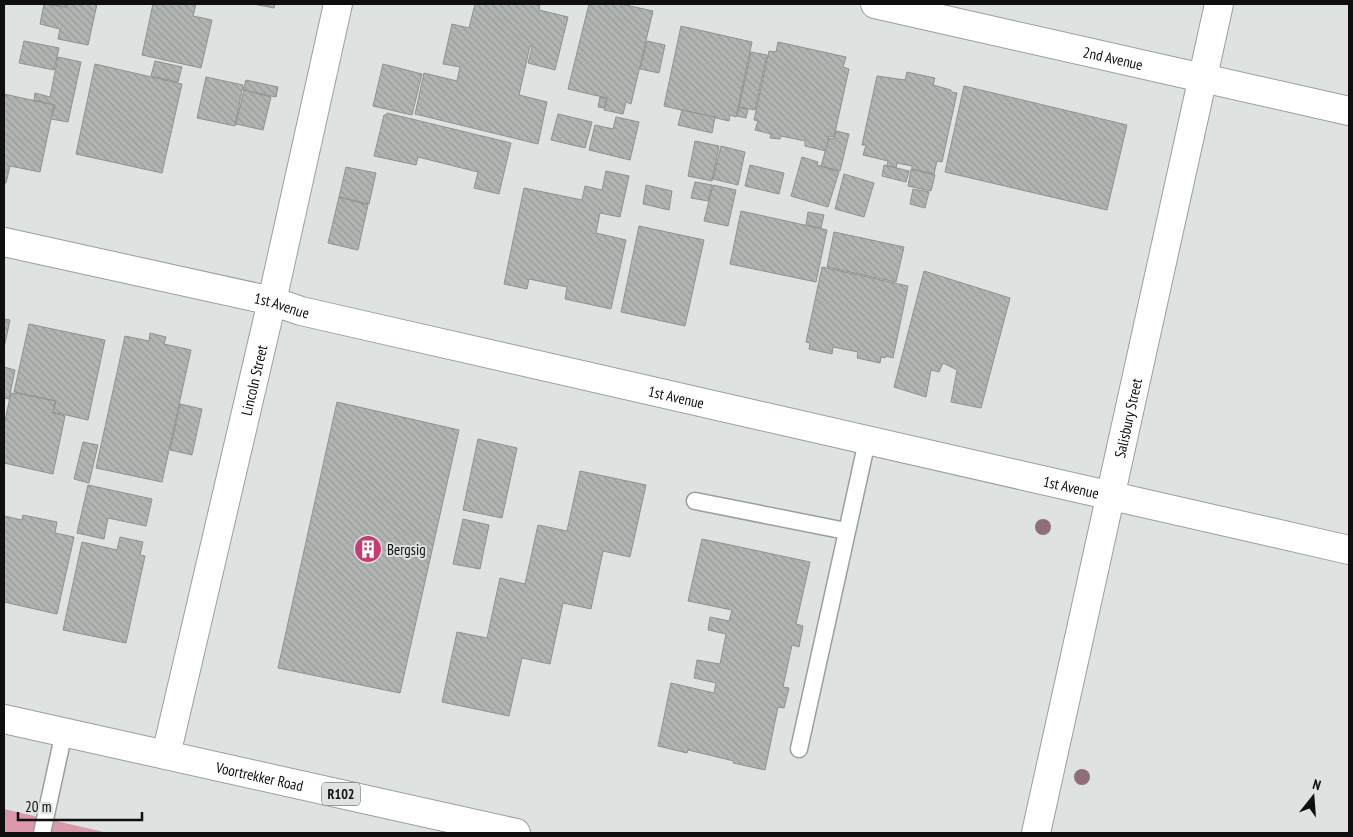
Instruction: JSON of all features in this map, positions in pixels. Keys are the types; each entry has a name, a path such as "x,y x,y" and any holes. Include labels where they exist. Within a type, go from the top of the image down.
{"street":[{"name":"Lincoln Street","path":"166,755 272,301 338,4"},
{"name":"2nd Avenue","path":"876,4 1349,111"},
{"name":"Salisbury Street","path":"1036,833 1218,4"},
{"name":"1st Avenue","path":"4,242 272,301 300,311 1349,550"},
{"name":"Voortrekker Road","path":"4,719 516,833"}],"lane":[{"path":"798,749 867,441"},
{"path":"695,501 846,531"},
{"path":"42,833 64,732"}],"shaded area":[{"path":"4,809 108,833 4,833"}],"building":[{"path":"44,4 66,7 67,4 97,4 88,45 58,39 60,29 40,24"},
{"path":"46,4 66,4 66,7"},
{"path":"153,4 196,4 193,16 212,20 201,68 142,55"},
{"path":"253,4 275,4 274,8"},
{"path":"475,4 540,4 539,10 568,17 555,70 528,63 532,47 530,46 519,95 547,102 538,144 415,114 424,73 457,81 460,67 443,64 452,24 469,28"},
{"path":"589,4 621,4 653,11 631,104 626,102 623,114 604,110 607,98 568,89"},
{"path":"681,26 752,42 736,117 730,115 729,121 664,106"},
{"path":"24,41 59,48 54,70 19,63"},
{"path":"647,41 665,45 659,73 640,69"},
{"path":"778,42 846,57 843,67 849,69 834,137 829,136 826,151 805,146 805,141 781,136 780,139 770,138 771,134 755,130 758,121 754,120 769,51 776,52"},
{"path":"751,52 767,55 755,110 739,107"},
{"path":"58,57 81,62 68,122 51,119 55,105 34,100 35,93 50,97"},
{"path":"155,61 182,67 178,82 151,76"},
{"path":"95,64 182,84 162,173 76,154"},
{"path":"383,64 422,74 412,115 373,106"},
{"path":"907,72 935,78 933,85 957,93 942,162 937,161 934,174 897,163 896,168 887,166 888,161 863,155 866,145 862,145 877,76 905,80"},
{"path":"206,77 243,85 235,126 197,118"},
{"path":"246,80 278,87 276,97 243,90"},
{"path":"964,86 1127,125 1107,210 945,172"},
{"path":"244,90 271,97 263,130 236,124"},
{"path":"4,94 54,105 40,172 10,166 6,183 4,183"},
{"path":"600,97 607,99 604,108 598,107"},
{"path":"739,107 748,110 746,118 737,116"},
{"path":"682,110 715,117 712,133 678,125"},
{"path":"387,113 511,143 499,194 474,188 478,172 418,157 416,165 374,156 384,115 387,115"},
{"path":"558,114 592,122 585,148 551,140"},
{"path":"616,117 639,122 630,160 589,150 595,125 613,129"},
{"path":"836,131 849,134 840,171 821,166 829,138 834,139"},
{"path":"695,141 719,146 712,181 688,176"},
{"path":"721,146 745,152 738,185 713,179"},
{"path":"802,157 818,162 817,165 839,172 828,207 791,196"},
{"path":"750,165 784,173 779,194 745,186"},
{"path":"884,165 909,171 906,182 882,176"},
{"path":"346,167 376,173 369,204 339,197"},
{"path":"911,169 935,175 931,191 908,186"},
{"path":"606,171 629,176 620,217 600,213 596,233 626,240 611,309 565,299 567,287 529,279 527,289 504,284 524,188 582,200 585,186 602,190"},
{"path":"844,174 874,183 864,217 835,209"},
{"path":"695,182 712,185 708,201 691,198"},
{"path":"646,185 672,191 669,210 643,204"},
{"path":"713,185 736,190 728,226 704,221"},
{"path":"913,189 929,192 925,208 910,204"},
{"path":"339,197 368,205 358,250 328,243"},
{"path":"741,211 827,230 816,282 730,264"},
{"path":"808,212 824,215 821,228 806,225"},
{"path":"639,226 704,240 685,326 621,312"},
{"path":"834,232 904,247 896,282 827,267"},
{"path":"822,267 908,286 893,358 881,357 880,363 857,358 858,352 833,347 832,354 809,349 810,343 806,342"},
{"path":"924,271 1010,298 981,408 951,402 957,370 943,363 939,372 931,370 926,397 894,387"},
{"path":"4,319 10,320 4,348"},
{"path":"29,324 105,340 88,420 53,412 56,401 14,392"},
{"path":"150,333 166,337 164,344 191,350 162,482 96,468 125,336 149,341"},
{"path":"4,367 15,370 9,399 4,398"},
{"path":"11,393 55,401 53,413 65,416 53,474 4,463 4,425"},
{"name":"Bergsig","path":"337,402 459,430 400,693 278,668"},
{"path":"180,404 202,409 192,455 170,450"},
{"path":"478,439 517,448 502,518 463,510"},
{"path":"83,442 98,445 89,483 74,479"},
{"path":"580,471 646,485 630,557 603,551 591,609 563,603 550,664 522,658 509,716 442,702 457,632 487,638 500,578 525,584 538,525 567,531"},
{"path":"88,485 152,499 146,526 108,518 104,539 77,533"},
{"path":"23,515 57,522 55,533 74,537 57,614 4,602 4,516 22,520"},
{"path":"463,519 489,525 480,569 453,564"},
{"path":"120,537 143,542 140,555 145,556 126,643 63,630 82,542 117,550"},
{"path":"702,539 810,562 796,624 803,626 799,647 792,645 783,687 789,688 784,708 778,707 765,770 688,750 687,753 658,746 671,683 714,693 716,683 694,678 697,660 720,664 726,634 708,630 710,617 729,621 732,610 688,601"}],"place":[{"name":"Bergsig","path":"368,549"}]}
